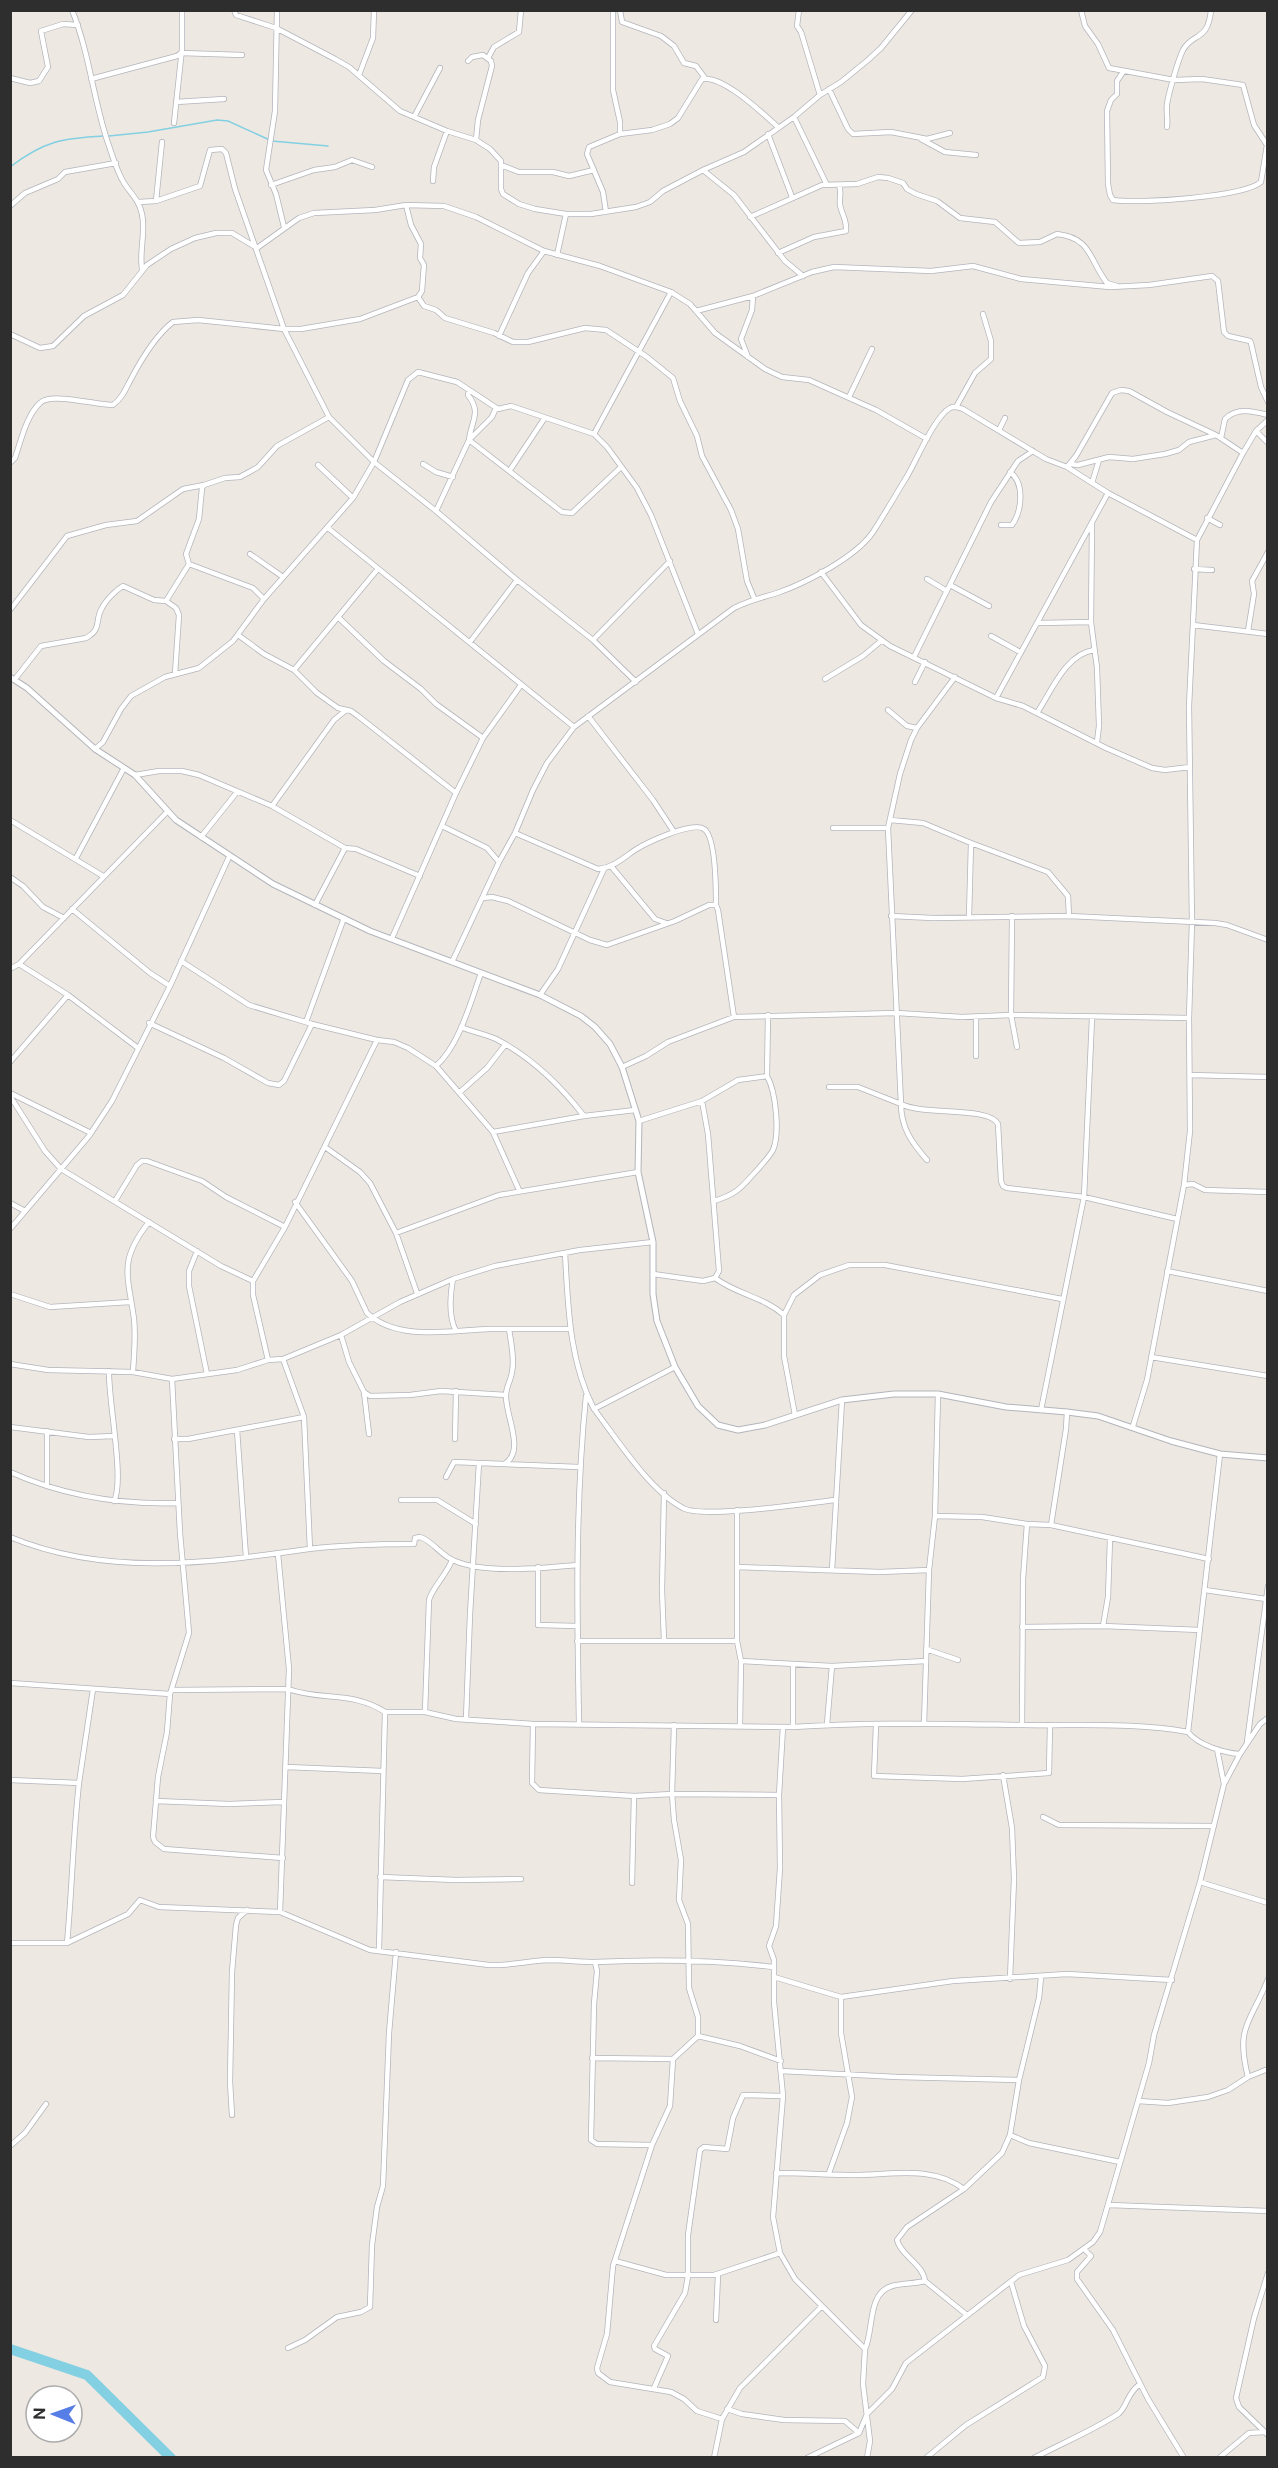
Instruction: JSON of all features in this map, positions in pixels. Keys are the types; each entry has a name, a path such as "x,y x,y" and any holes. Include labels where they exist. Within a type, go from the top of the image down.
{"street":[{"path":"72,10 78,25 99,113 116,163 124,183 139,202 143,224 142,269"},
{"path":"174,123 181,53 182,10"},
{"path":"234,10 236,15 242,18 276,27 342,63 392,105 414,117 476,140 498,156 501,165 501,189 508,199 535,209 566,214 624,210 650,202 663,191 744,152 850,75 881,48 912,10"},
{"path":"277,10 276,111 266,170 276,194 284,227"},
{"path":"359,75 373,38 374,10"},
{"path":"488,57 494,47 519,32 521,10"},
{"path":"613,10 613,90 620,122 620,134"},
{"path":"620,10 622,22 661,36 674,46 684,63 700,69 705,78 724,84 778,127"},
{"path":"799,10 797,26 801,32 820,95"},
{"path":"1081,10 1085,26 1098,44 1106,66 1115,71 1148,74 1174,80 1202,79 1243,85 1254,124 1267,145 1264,171 1259,183 1242,190 1171,200 1113,200 1108,184 1107,111 1111,100 1117,94 1117,81 1123,72"},
{"path":"1167,127 1167,106 1182,53 1186,45 1204,32 1208,25 1210,10"},
{"path":"10,78 30,83 39,81 48,67 41,31 63,24 78,25"},
{"path":"91,79 177,57 181,53 242,54"},
{"path":"468,61 477,55 488,57"},
{"path":"476,140 478,120 491,75 492,66 488,57"},
{"path":"414,117 440,68"},
{"path":"606,212 603,192 587,154 589,147 620,134 652,130 670,124 678,118 699,82 705,78"},
{"path":"829,90 848,129 853,134 891,132 921,139 945,152 976,155"},
{"path":"176,102 224,99"},
{"path":"794,117 826,183"},
{"path":"433,181 434,167 447,131"},
{"path":"921,139 935,138 950,133"},
{"path":"768,134 792,197"},
{"path":"156,201 162,142"},
{"path":"139,202 156,201 202,185 209,152 222,149 226,153 235,189 284,329 328,417 374,462 436,511 516,580 593,640 636,682"},
{"path":"271,185 352,160 372,166"},
{"path":"10,206 29,191 54,181 65,172 116,163"},
{"path":"501,165 519,172 553,172 569,176 594,170"},
{"path":"703,170 734,195 778,253 802,276"},
{"path":"750,217 826,183 857,184 878,177 888,178 903,183 907,189 916,194 937,201 960,218 995,222 1022,244 1040,242 1057,234 1072,238 1087,247 1107,282 1120,287"},
{"path":"778,253 814,237 846,231 846,218 840,207 842,188 839,185"},
{"path":"257,248 284,227 299,218 314,213 375,210 405,205 444,206 463,212 544,251 600,266 671,292 683,298 715,333 777,375 809,380 927,439"},
{"path":"10,463 15,458 33,412 40,403 54,398 112,405 123,397 132,378 158,338 173,322 198,320 284,329 339,324 360,319 418,297 422,291 424,265 420,258 421,243 411,225 405,205"},
{"path":"557,255 566,214"},
{"path":"10,334 40,348 53,346 84,316 123,296 142,269 171,249 206,234 232,233 257,248"},
{"path":"499,336 528,273 544,251"},
{"path":"696,311 753,296 802,276 834,267 931,271 973,266 1021,279 1120,287 1216,277 1224,332 1228,336 1250,341 1261,387 1268,402"},
{"path":"594,434 671,292"},
{"path":"748,357 741,339 752,310 753,296"},
{"path":"418,297 424,306 436,310 445,318 520,343 568,331 596,327 616,335 673,378 680,401 697,436 702,456 732,510 738,529 747,581 754,598"},
{"path":"452,962 547,763 574,727 734,608 821,572 846,558 872,533 943,414 956,407 975,374 991,359 991,341 983,314"},
{"path":"849,398 872,349"},
{"path":"95,749 103,742 131,696 165,677 192,671 204,665 238,635 283,576 353,498 374,462 412,375 418,372 457,382 500,410 511,406 594,434 607,447 636,488 651,515 698,634"},
{"path":"436,511 469,440 476,412 468,395 469,390"},
{"path":"1068,466 1112,393 1121,390 1129,391 1219,436 1243,453"},
{"path":"956,407 999,430 1033,452 1068,466 1108,493 1197,540"},
{"path":"469,440 492,417 496,408"},
{"path":"1219,436 1225,419 1234,412 1250,411 1268,415"},
{"path":"10,610 67,536 106,525 137,521 183,489 225,478 240,477 258,467 277,446 328,417"},
{"path":"999,430 1005,418"},
{"path":"510,470 544,419"},
{"path":"1133,1426 1151,1357 1184,1185 1190,1131 1189,1018 1192,922 1189,706 1197,540 1256,431 1268,420"},
{"path":"1256,431 1268,443"},
{"path":"1068,466 1109,457 1133,459 1165,454 1179,450 1189,442 1219,436"},
{"path":"469,440 567,514 573,513 620,468"},
{"path":"914,657 961,558 991,502 1018,461 1033,452"},
{"path":"1092,483 1099,460"},
{"path":"423,464 436,472 453,477"},
{"path":"318,465 353,498"},
{"path":"1001,525 1012,525 1019,507 1018,480 1010,472"},
{"path":"166,601 189,564 186,554 193,541 199,519 204,484"},
{"path":"996,698 1108,493"},
{"path":"1207,518 1220,525"},
{"path":"1092,520 1091,622 1099,726 1097,742"},
{"path":"328,528 377,570 574,727"},
{"path":"1248,631 1254,594 1252,581 1268,552"},
{"path":"250,554 283,576"},
{"path":"593,640 670,561"},
{"path":"189,564 253,588 264,599"},
{"path":"1194,569 1212,570"},
{"path":"294,670 377,570"},
{"path":"821,572 861,625 881,640 996,698 1023,705 1152,768 1165,770 1190,767"},
{"path":"927,579 947,591"},
{"path":"470,642 516,580"},
{"path":"950,585 989,606"},
{"path":"175,674 179,615 176,608 166,601 154,600 123,586 102,608 98,627 92,635 41,646 13,678 95,749 135,775 167,812 229,857 273,884 370,931 540,995 581,1016 596,1027 610,1044 622,1067 639,1121 638,1172 653,1242 653,1294 657,1321 675,1367 698,1406 718,1425 738,1430 765,1425 842,1400 894,1394 938,1394 1006,1407 1098,1416 1133,1426 1171,1441 1220,1454 1268,1458"},
{"path":"339,618 384,661 421,689 436,704 483,738"},
{"path":"1039,623 1091,622"},
{"path":"1194,625 1268,634"},
{"path":"238,635 264,654 294,670 317,693 345,711 351,711 358,716 456,793"},
{"path":"991,636 1020,652"},
{"path":"825,679 863,656 881,640"},
{"path":"1037,713 1073,658 1082,652 1094,650"},
{"path":"915,682 925,662"},
{"path":"927,1160 906,1133 902,1122 888,828 900,774 917,728 955,677"},
{"path":"392,938 483,738 521,685"},
{"path":"888,710 907,726 917,728"},
{"path":"272,806 334,720 345,711"},
{"path":"588,716 653,800 674,832"},
{"path":"76,858 124,768"},
{"path":"135,775 159,771 199,774 272,806 345,848 356,849 420,876"},
{"path":"201,837 237,792"},
{"path":"10,969 19,964 167,812"},
{"path":"10,820 103,876"},
{"path":"890,820 923,822 1048,872 1068,897 1069,916"},
{"path":"442,826 487,848 499,862"},
{"path":"515,833 594,869 604,869 637,849 674,832 698,827 705,830 708,835 715,876 716,905 734,1017"},
{"path":"833,828 888,828"},
{"path":"969,917 971,843"},
{"path":"315,905 345,848"},
{"path":"10,1229 90,1133 112,1101 149,1023 170,986 229,857"},
{"path":"612,866 650,913 656,919 668,923"},
{"path":"540,995 558,969 604,869"},
{"path":"10,876 43,907 64,918"},
{"path":"483,898 492,897 508,901 607,945 697,910 716,905"},
{"path":"72,909 150,973 170,986"},
{"path":"891,916 933,918 1069,916 1192,922 1227,925 1268,940"},
{"path":"1012,916 1011,1014 1017,1047"},
{"path":"306,1022 344,918"},
{"path":"181,961 249,1005 312,1024 394,1042 436,1066 493,1132 519,1190"},
{"path":"19,964 68,995 138,1048"},
{"path":"436,1066 446,1054 461,1027 481,973"},
{"path":"10,1062 68,995"},
{"path":"622,1067 668,1042 734,1017 897,1013 976,1017 1011,1014 1092,1018 1189,1018"},
{"path":"714,1201 733,1194 746,1184 765,1162 774,1147 774,1096 767,1076 768,1015"},
{"path":"976,1017 976,1056"},
{"path":"1041,1410 1084,1197 1092,1018"},
{"path":"149,1023 225,1059 268,1083 279,1085 284,1081 312,1024"},
{"path":"461,1027 495,1038 505,1045 550,1078 584,1116"},
{"path":"268,1360 253,1295 253,1281 285,1227 295,1202 325,1147 377,1040"},
{"path":"460,1092 487,1068 505,1045"},
{"path":"1190,1075 1268,1077"},
{"path":"639,1121 702,1101 738,1080 767,1076"},
{"path":"829,1087 858,1087 928,1112 988,1115 998,1124 1003,1186 1084,1197 1177,1219"},
{"path":"10,1094 90,1133"},
{"path":"10,1094 45,1151 61,1169 221,1266 253,1281"},
{"path":"653,1274 703,1281 715,1278 719,1271 714,1201 702,1101"},
{"path":"493,1132 584,1116 635,1110"},
{"path":"325,1147 370,1182 396,1233 417,1293"},
{"path":"115,1201 137,1165 142,1161 147,1161 202,1181 226,1197 285,1227"},
{"path":"396,1233 479,1201 519,1190 638,1172"},
{"path":"1184,1185 1193,1184 1205,1190 1268,1192"},
{"path":"295,1202 343,1267 367,1313 372,1318 399,1329 427,1332 569,1329"},
{"path":"10,1203 25,1211"},
{"path":"133,1372 135,1338 127,1260 140,1233 149,1222"},
{"path":"10,1364 48,1370 133,1372 172,1378 237,1370 268,1360 283,1359 341,1335 417,1293 495,1266 565,1253 653,1242"},
{"path":"197,1251 189,1271 189,1286 207,1374"},
{"path":"565,1253 569,1329 586,1393 594,1409 648,1479 684,1509 704,1512 835,1500"},
{"path":"795,1415 784,1356 783,1315 795,1295 820,1275 849,1265 885,1265 1062,1299"},
{"path":"1167,1271 1268,1292"},
{"path":"715,1278 735,1291 758,1299 783,1315"},
{"path":"453,1279 451,1314 456,1331"},
{"path":"10,1294 50,1307 130,1302"},
{"path":"506,1463 511,1459 514,1448 513,1427 506,1395 513,1372 510,1329"},
{"path":"341,1335 364,1392 369,1434"},
{"path":"1151,1357 1268,1376"},
{"path":"283,1359 304,1417 310,1549"},
{"path":"594,1409 675,1367"},
{"path":"109,1371 117,1491 114,1501"},
{"path":"172,1378 178,1503 189,1633 171,1692 167,1732 158,1777 153,1837 155,1842 164,1849 283,1858"},
{"path":"364,1392 370,1396 380,1397 456,1391 506,1395"},
{"path":"455,1439 456,1391"},
{"path":"579,1723 577,1565 579,1467 586,1393"},
{"path":"924,1724 929,1570 935,1515 938,1394"},
{"path":"832,1570 842,1400"},
{"path":"1051,1525 1067,1412"},
{"path":"174,1439 304,1417"},
{"path":"10,1427 89,1437 114,1436"},
{"path":"237,1430 246,1557"},
{"path":"47,1431 47,1485"},
{"path":"1188,1732 1220,1454"},
{"path":"446,1477 454,1462 579,1467"},
{"path":"466,1719 480,1463"},
{"path":"10,1472 86,1497 147,1504 178,1503"},
{"path":"664,1493 662,1590 664,1641"},
{"path":"401,1500 437,1500 476,1524"},
{"path":"737,1510 737,1641 741,1661 740,1725"},
{"path":"935,1515 982,1517 1051,1525 1209,1559"},
{"path":"1022,1725 1023,1579 1027,1524"},
{"path":"10,1537 45,1550 107,1562 145,1565 278,1554 310,1549 414,1544 415,1538 420,1537 453,1560 473,1568 577,1565"},
{"path":"1103,1626 1108,1597 1110,1539"},
{"path":"278,1554 288,1654 280,1912"},
{"path":"425,1712 430,1594 447,1574 453,1560"},
{"path":"538,1567 538,1625 577,1626"},
{"path":"737,1567 880,1572 929,1570"},
{"path":"1246,1745 1268,1586"},
{"path":"1205,1590 1266,1599"},
{"path":"1022,1627 1103,1626 1200,1630"},
{"path":"577,1641 737,1641"},
{"path":"926,1650 958,1660"},
{"path":"741,1661 832,1666 926,1661"},
{"path":"793,1664 793,1727"},
{"path":"827,1724 832,1666"},
{"path":"10,1683 171,1692 288,1689 299,1693 365,1701 385,1712 425,1712 466,1719 533,1724 793,1727 827,1724 924,1724 1154,1727 1188,1732 1193,1738 1217,1749 1240,1754"},
{"path":"67,1943 73,1884 74,1825 93,1689"},
{"path":"379,1950 385,1789 383,1771 385,1712"},
{"path":"807,2457 860,2433 867,2414 892,2389 906,2363 1019,2275 1068,2260 1085,2250 1100,2232 1200,1882 1224,1784 1246,1745 1268,1718"},
{"path":"533,1724 532,1783 536,1788 544,1791 634,1796 779,1795"},
{"path":"592,2058 673,2059 698,2036 699,2024 689,1988 688,1920 679,1900 681,1860 672,1794 674,1725"},
{"path":"876,1725 873,1756 875,1776 962,1779 1049,1773 1050,1725"},
{"path":"783,1727 779,1795 780,1868 776,1926 769,1946 774,1967 783,2096 773,2217 780,2253 795,2279 865,2349"},
{"path":"1217,1749 1224,1784"},
{"path":"286,1767 383,1771"},
{"path":"1004,1775 1012,1828 1014,1869 1010,1979"},
{"path":"10,1780 79,1783"},
{"path":"632,1883 634,1796"},
{"path":"156,1801 229,1804 284,1802"},
{"path":"1043,1817 1059,1825 1214,1826"},
{"path":"380,1877 456,1880 521,1879"},
{"path":"1200,1882 1268,1903"},
{"path":"10,1943 29,1942 53,1945 67,1943 128,1914 140,1900 159,1907 280,1912 370,1950 503,1966 549,1960 595,1962 631,1959 688,1960 774,1967"},
{"path":"232,2115 230,2082 232,1972 236,1924 238,1918 247,1910"},
{"path":"288,2348 305,2340 338,2317 361,2312 370,2307 372,2245 377,2207 383,2186 389,2032 396,1952"},
{"path":"595,1962 597,1971 592,2058 591,2140 597,2144 652,2145"},
{"path":"774,1977 841,1997 953,1982 1067,1974 1172,1980"},
{"path":"967,2315 925,2281 924,2274 902,2250 897,2240 903,2230 964,2189 999,2156 1010,2135 1019,2080 1037,2009 1041,1977"},
{"path":"1248,2077 1242,2040 1248,2019 1268,1979"},
{"path":"1262,1994 1268,1997"},
{"path":"829,2173 847,2123 852,2093 841,2033 841,1997"},
{"path":"698,2036 740,2046 781,2061"},
{"path":"673,2059 670,2106 652,2145 615,2261 607,2334 598,2362 598,2373 610,2382 671,2392 697,2410 722,2419"},
{"path":"1138,2102 1168,2103 1208,2097 1228,2091 1248,2077 1268,2069"},
{"path":"781,2071 1019,2080"},
{"path":"654,2388 668,2357 654,2346 682,2299 688,2276 688,2235 700,2150 704,2147 727,2149 734,2118 743,2096 783,2096"},
{"path":"10,2146 29,2129 46,2104"},
{"path":"1010,2135 1029,2143 1120,2162"},
{"path":"776,2173 923,2174 954,2182 964,2189"},
{"path":"1108,2205 1268,2211"},
{"path":"1085,2250 1091,2256 1077,2272 1077,2279 1113,2330 1140,2384 1184,2457"},
{"path":"615,2261 666,2275 718,2275 780,2253"},
{"path":"1266,2433 1239,2407 1236,2398 1254,2318 1266,2289 1268,2273"},
{"path":"717,2320 718,2275"},
{"path":"867,2457 870,2440 863,2384 865,2349 870,2339 876,2299 882,2291 894,2285 925,2281"},
{"path":"926,2457 966,2425 1043,2377 1046,2366 1024,2326 1011,2282"},
{"path":"714,2457 722,2419 740,2388 822,2306"},
{"path":"1034,2457 1086,2433 1119,2413 1129,2393 1140,2384"},
{"path":"727,2409 742,2414 784,2420 845,2421 860,2433"},
{"path":"1219,2457 1249,2433 1266,2433"}],"waterway":[{"path":"109,136 217,120 228,121 272,141 328,146"},
{"path":"10,167 33,151 54,142 104,136"},
{"path":"10,2349 87,2375 171,2458"}]}
